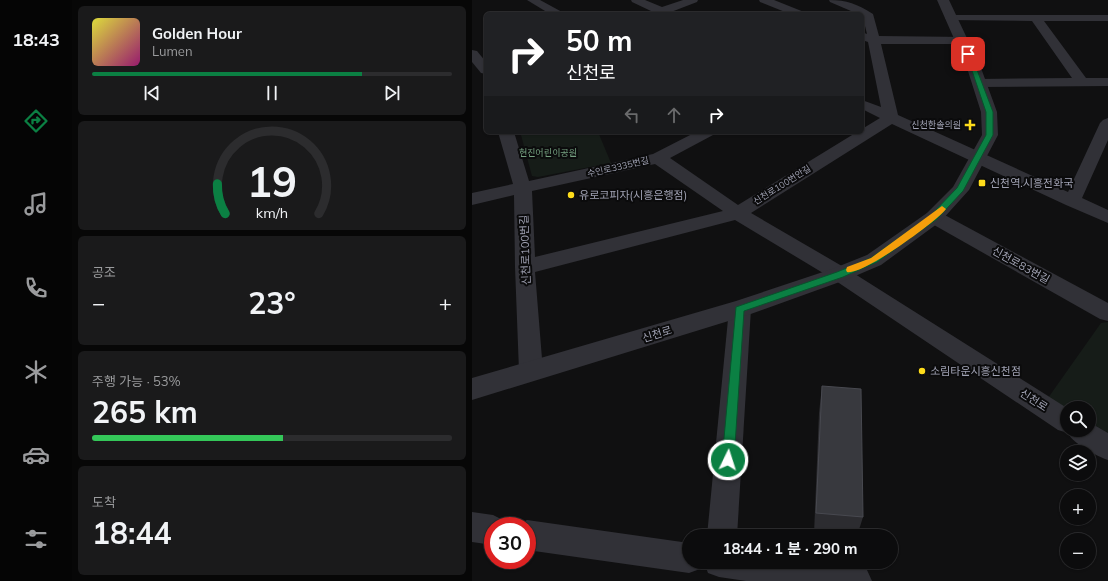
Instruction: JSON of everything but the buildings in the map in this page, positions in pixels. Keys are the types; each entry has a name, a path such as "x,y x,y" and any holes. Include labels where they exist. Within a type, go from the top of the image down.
{"street":[{"path":"532,0 554,12"},
{"path":"636,0 658,12"},
{"path":"663,12 693,0"},
{"path":"764,0 795,12"},
{"path":"834,0 862,12"},
{"path":"947,9 1035,18 1108,18"},
{"name":"신천로","path":"472,389 740,309 840,274 874,260 934,217 960,190 990,135 990,112 962,40 947,9"},
{"path":"864,13 869,16 868,38 891,118"},
{"path":"1035,18 1082,82"},
{"path":"868,38 962,40"},
{"path":"472,54 484,68"},
{"path":"472,77 484,74"},
{"path":"979,83 1108,82"},
{"path":"864,105 1108,217"},
{"name":"신천로100번안길","path":"525,267 738,213 891,118"},
{"path":"1072,201 1101,154 1108,123"},
{"name":"신천로100번길","path":"507,134 523,189 530,371"},
{"name":"수인로3335번길","path":"472,199 523,189 658,158 704,134"},
{"path":"658,158 738,213 840,274"},
{"name":"신천로83번길","path":"934,217 1108,313"},
{"name":"신천로","path":"840,274 1060,417"},
{"path":"723,529 740,309"},
{"path":"1091,437 1108,448"},
{"path":"472,527 484,529"},
{"path":"536,536 682,557"},
{"path":"770,569 856,581"}],"green space":[{"name":"현진어린이공원","path":"599,134 611,163 538,177 532,176 521,135"},
{"path":"1108,322 1108,433 1096,426 1096,401 1060,401 1060,404 1048,398 1101,323"}],"slow traffic":[{"path":"850,270 874,260 934,217 942,209"}],"place":[{"name":"신천한솔의원","path":"970,125"},
{"name":"신천역.시흥전화국","path":"982,183"},
{"name":"유로코피자(시흥은행점)","path":"571,195"},
{"name":"소림타운시흥신천점","path":"922,371"}],"route":[{"path":"728,460 740,309 840,274 874,260 934,217 960,190 990,135 990,112 968,54"}]}
